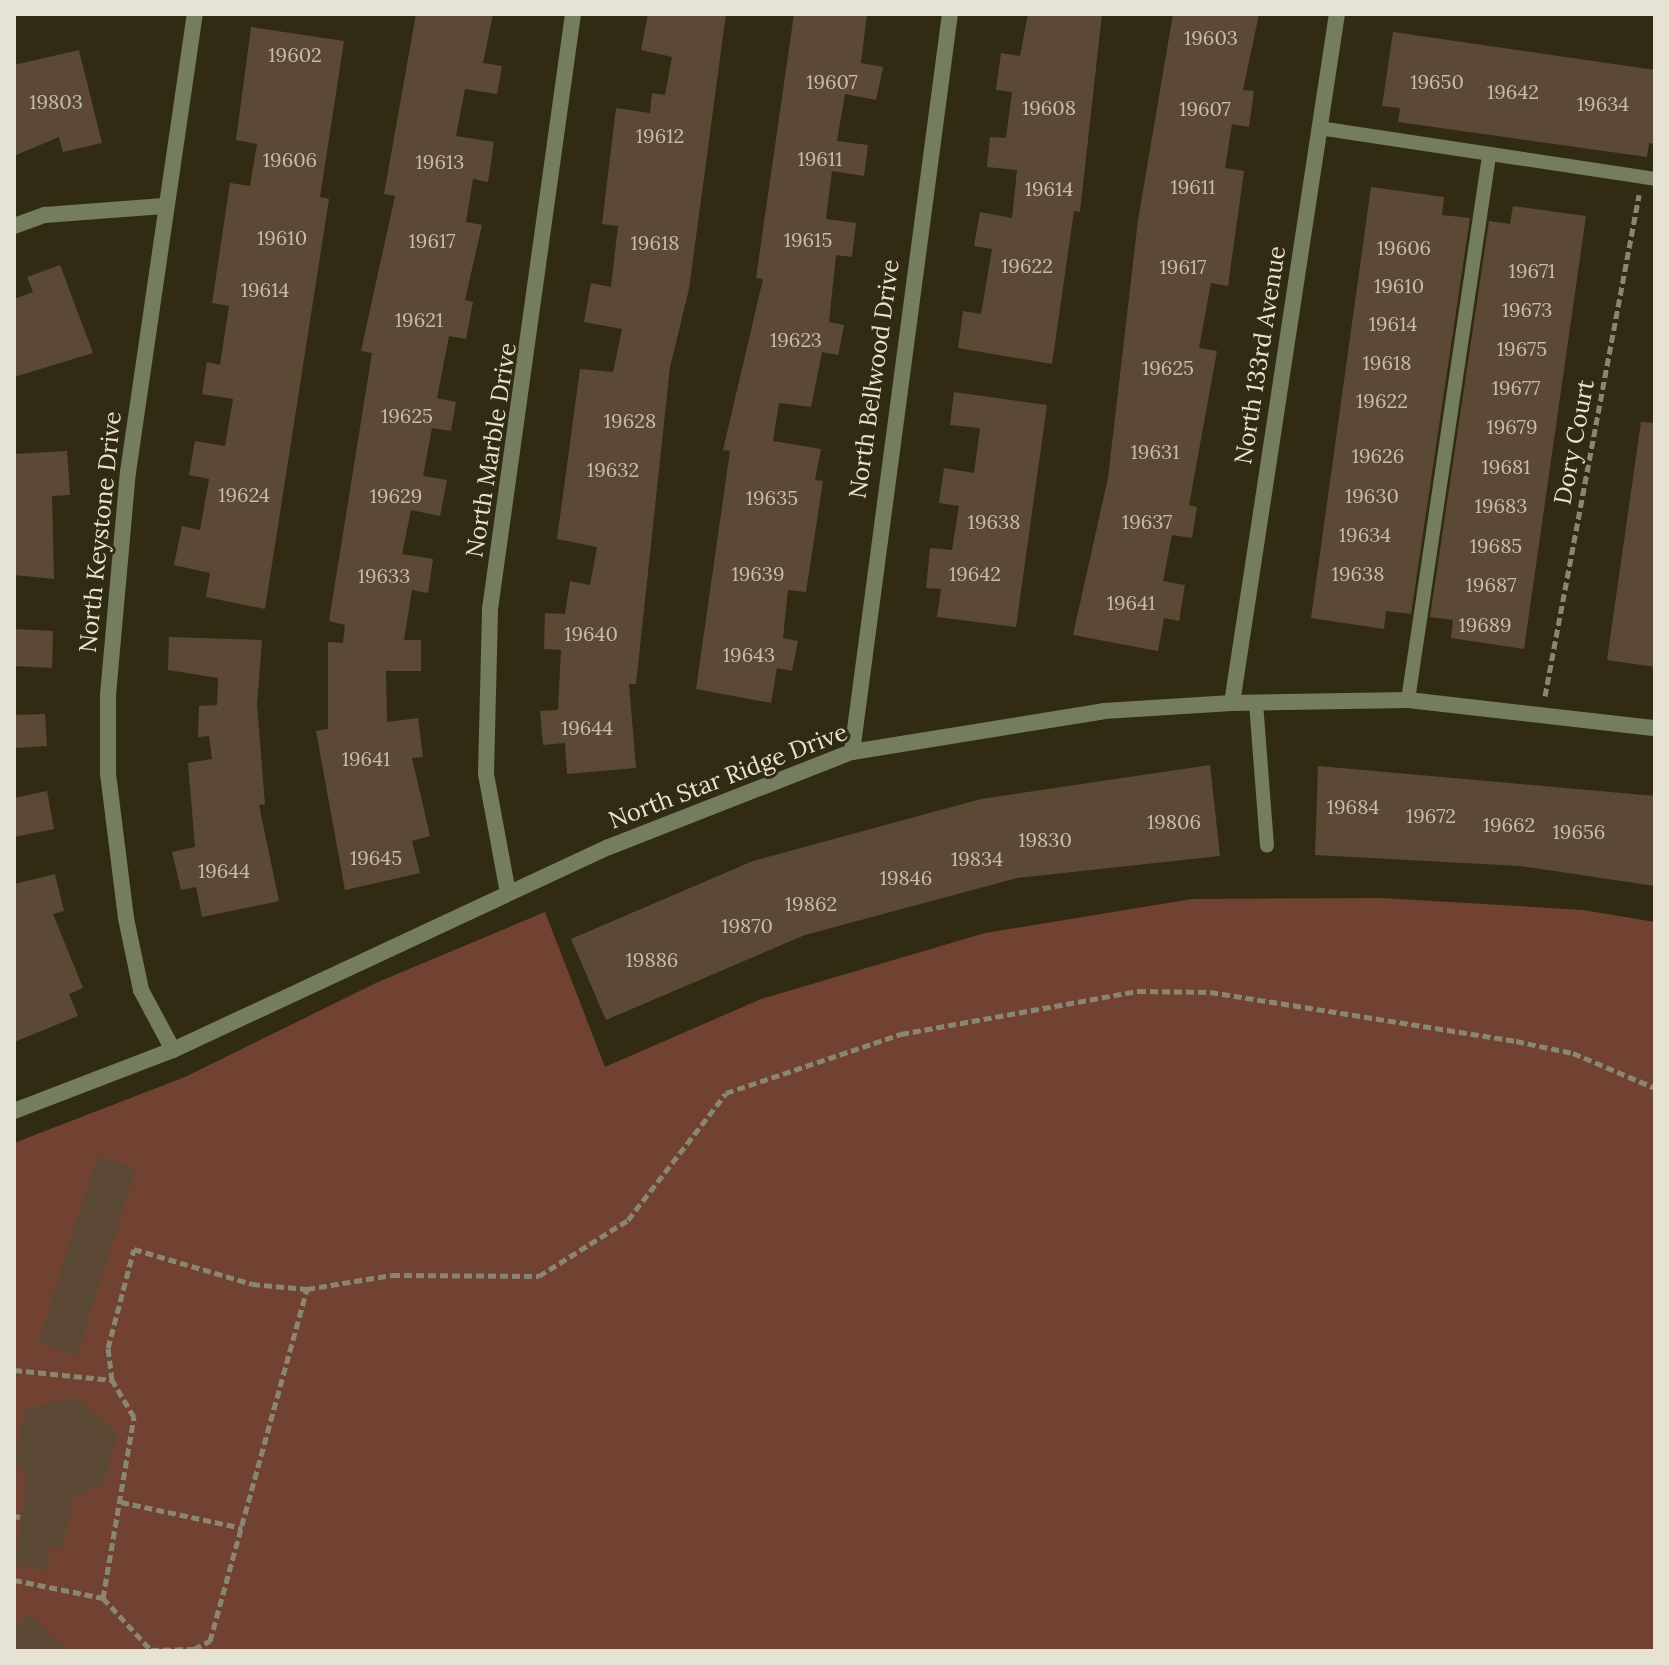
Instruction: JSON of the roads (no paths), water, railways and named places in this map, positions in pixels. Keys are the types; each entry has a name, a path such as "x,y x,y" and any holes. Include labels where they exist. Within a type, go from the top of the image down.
{"street":[{"name":"North Keystone Drive","path":"173,1050 141,990 108,773 114,590 164,206 195,14"},
{"name":"North Marble Drive","path":"508,893 486,774 490,609 573,14"},
{"name":"North Bellwood Drive","path":"852,752 950,14"},
{"name":"North 133rd Avenue","path":"1232,703 1337,14"},
{"path":"14,226 45,215 164,206"},
{"name":"North Star Ridge Drive","path":"14,1111 173,1050 508,893 852,752 1104,711 1232,703 1408,700 1655,728"}],"lane":[{"path":"1319,128 1649,178"},
{"path":"1408,700 1489,156"},
{"path":"1256,703 1267,846"}]}
